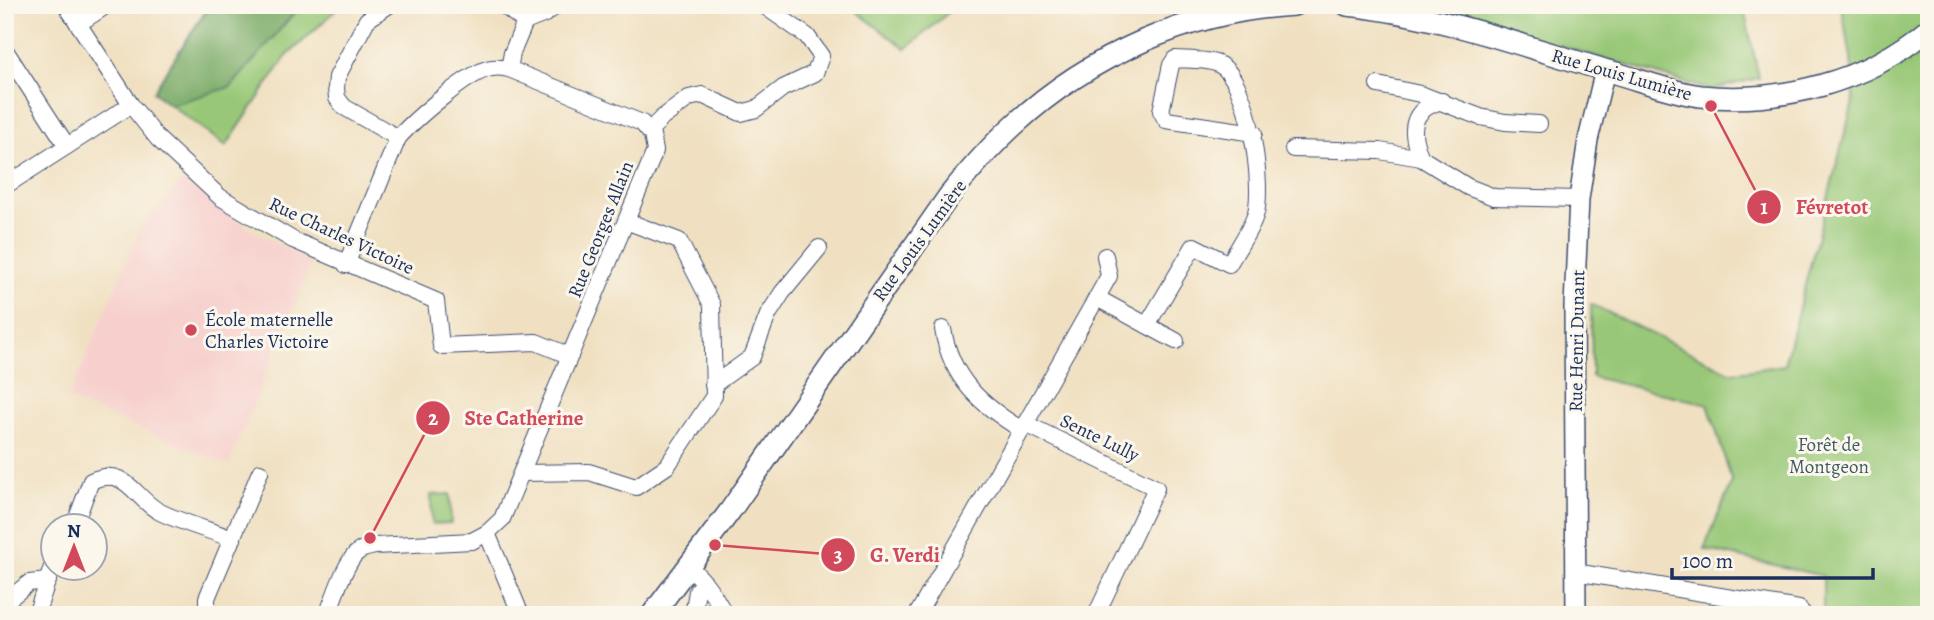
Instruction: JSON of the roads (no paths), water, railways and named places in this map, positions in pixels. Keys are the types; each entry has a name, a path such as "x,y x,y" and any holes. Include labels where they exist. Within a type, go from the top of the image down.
{"main road":[{"name":"Rue Louis Lumière","path":"652,615 730,511 949,196 988,149 1074,78 1114,55 1190,23 1254,7 1294,5"},
{"name":"Rue Louis Lumière","path":"1346,5 1411,15 1700,96 1756,97 1798,92 1840,80 1889,56 1929,29"}],"street":[{"name":"Rue Charles Victoire","path":"66,5 131,105 158,139 220,197 293,240 346,265 436,301 442,346 536,342 570,356"},
{"path":"78,24 107,5"},
{"path":"390,5 368,20 337,77 336,88 337,98 344,107 398,138"},
{"path":"502,5 525,22"},
{"path":"509,69 512,53 525,22 558,5"},
{"path":"346,265 398,138 411,124 474,74 491,68 509,69 642,123 649,131 689,98 702,95 741,113 756,109 783,88 815,73 821,56 807,36 763,5"},
{"path":"5,50 67,146"},
{"path":"1147,326 1194,246 1229,264 1256,215 1254,133 1230,73 1219,64 1175,59 1171,65 1161,111 1166,120 1254,133"},
{"name":"Rue Henri Dunant","path":"1576,615 1574,306 1579,199 1588,140 1605,70"},
{"path":"1378,85 1442,101 1480,117 1539,124"},
{"path":"1421,158 1413,139 1416,120 1421,111 1442,101"},
{"path":"5,186 131,105"},
{"name":"Rue Georges Allain","path":"487,533 502,519 626,221 654,151 653,135 649,131"},
{"path":"1293,149 1380,151 1421,158 1468,187 1494,197 1579,199"},
{"path":"522,473 589,472 636,487 667,466 714,396 712,305 705,288 679,241 626,221"},
{"path":"713,386 752,357 768,315 782,293 819,248"},
{"path":"917,615 1109,276 1105,256"},
{"path":"1097,298 1176,341"},
{"name":"Sente Lully","path":"943,330 946,351 963,380 975,396 999,416 1156,488 1096,615"},
{"path":"209,615 208,598 260,471"},
{"path":"79,512 91,481 110,476 131,485 158,510 233,539"},
{"path":"327,615 344,575 355,554 360,551 375,546 472,541 487,533 521,615"},
{"path":"687,566 699,575 725,615"},
{"path":"1575,572 1799,609 1804,615"},
{"path":"5,602 38,579"},
{"path":"36,615 47,582"},
{"path":"694,615 697,591 705,583"}],"place":[{"name":"Févretot","path":"1711,106"},
{"name":"École maternelle Charles Victoire","path":"191,330"},
{"name":"Ste Catherine","path":"370,538"},
{"name":"G. Verdi","path":"715,545"}],"park label":[{"name":"Forêt de Montgeon","path":"1829,455"}]}
